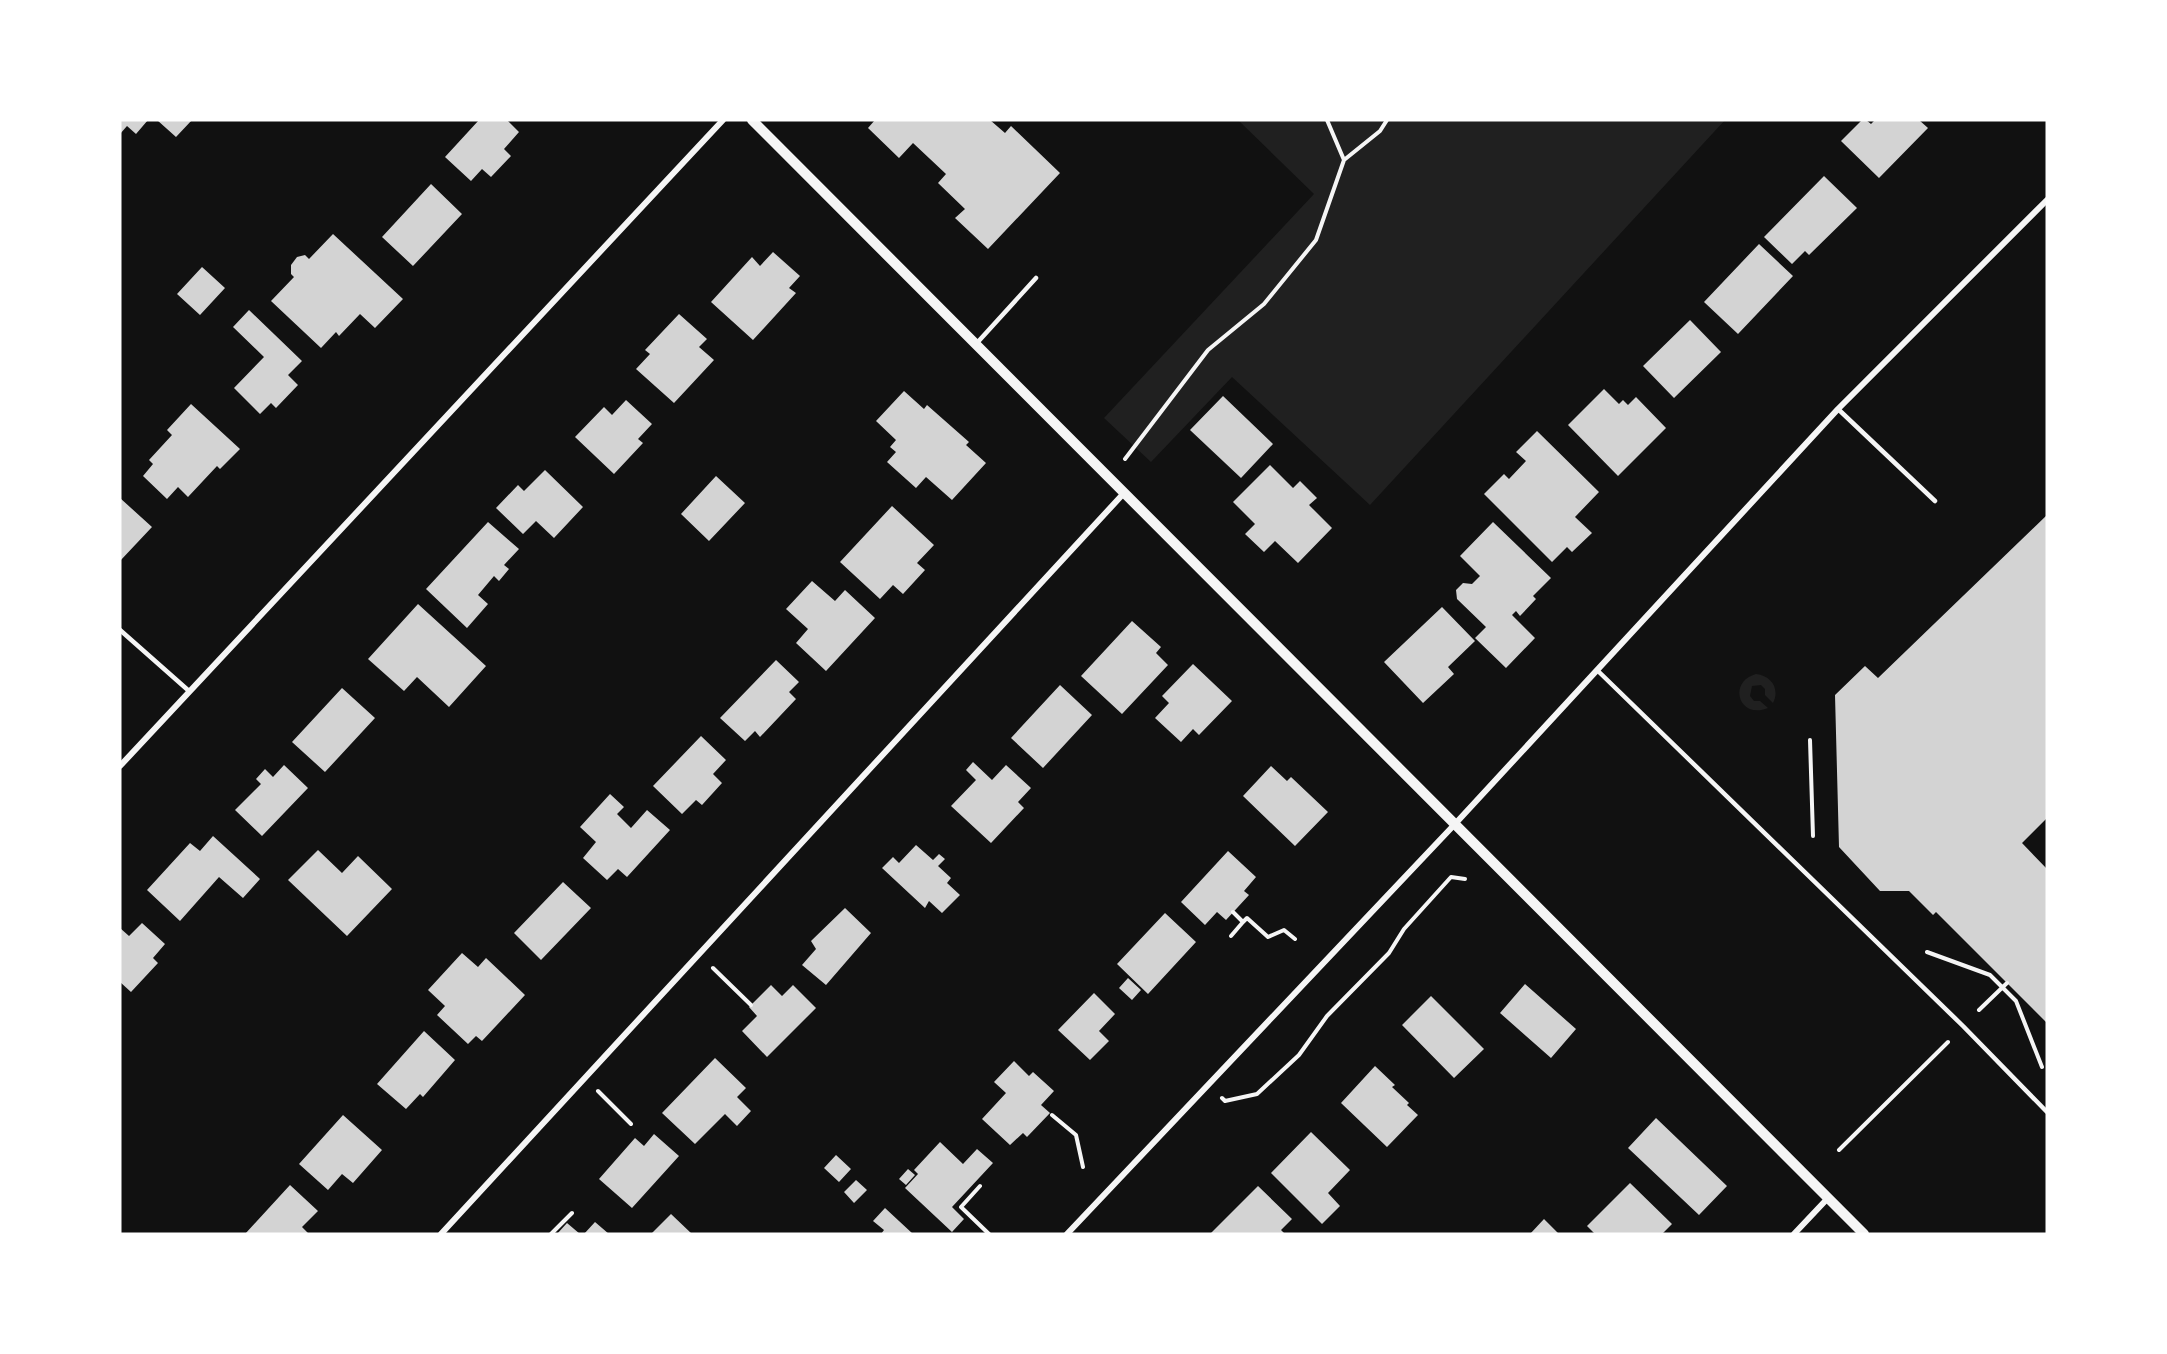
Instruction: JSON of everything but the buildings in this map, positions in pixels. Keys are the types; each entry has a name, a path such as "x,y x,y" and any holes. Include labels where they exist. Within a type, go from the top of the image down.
{"street":[{"path":"120,766 723,120"},
{"path":"752,120 1864,1234"},
{"path":"1066,1234 1455,824 1838,409 2047,200"},
{"path":"441,1234 1124,493"},
{"path":"1794,1234 1828,1198"}],"lane":[{"path":"976,344 1036,278"},
{"path":"1838,409 1935,501"},
{"path":"120,630 189,691"},
{"path":"1598,671 1963,1026 2047,1112"}],"path":[{"path":"1327,120 1344,160"},
{"path":"1125,459 1208,350 1264,304 1316,240 1344,160 1380,130 1387,120"},
{"path":"1810,740 1813,836"},
{"path":"1208,1085 1225,1101 1257,1094 1299,1055 1327,1016 1389,953 1404,929 1451,876 1465,879"},
{"path":"1233,912 1243,922"},
{"path":"1231,936 1247,918 1268,937 1284,930 1294,939"},
{"path":"1927,952 1990,975 2016,1001 2042,1067"},
{"path":"712,967 751,1005"},
{"path":"1978,1010 2007,983"},
{"path":"1839,1150 1948,1042"},
{"path":"583,1080 598,1090 631,1124"},
{"path":"1052,1115 1076,1135 1083,1167"},
{"path":"980,1186 961,1207 989,1234"},
{"path":"551,1234 572,1213"}],"shaded area":[{"path":"1238,120 1725,120 1370,505 1232,377 1151,462 1104,418 1314,194"},
{"path":"1756,674 1770,680 1776,693 1773,703 1765,695 1765,689 1761,685 1752,686 1750,696 1754,701 1760,701 1768,708 1758,710 1744,705 1739,691 1747,678"}]}
